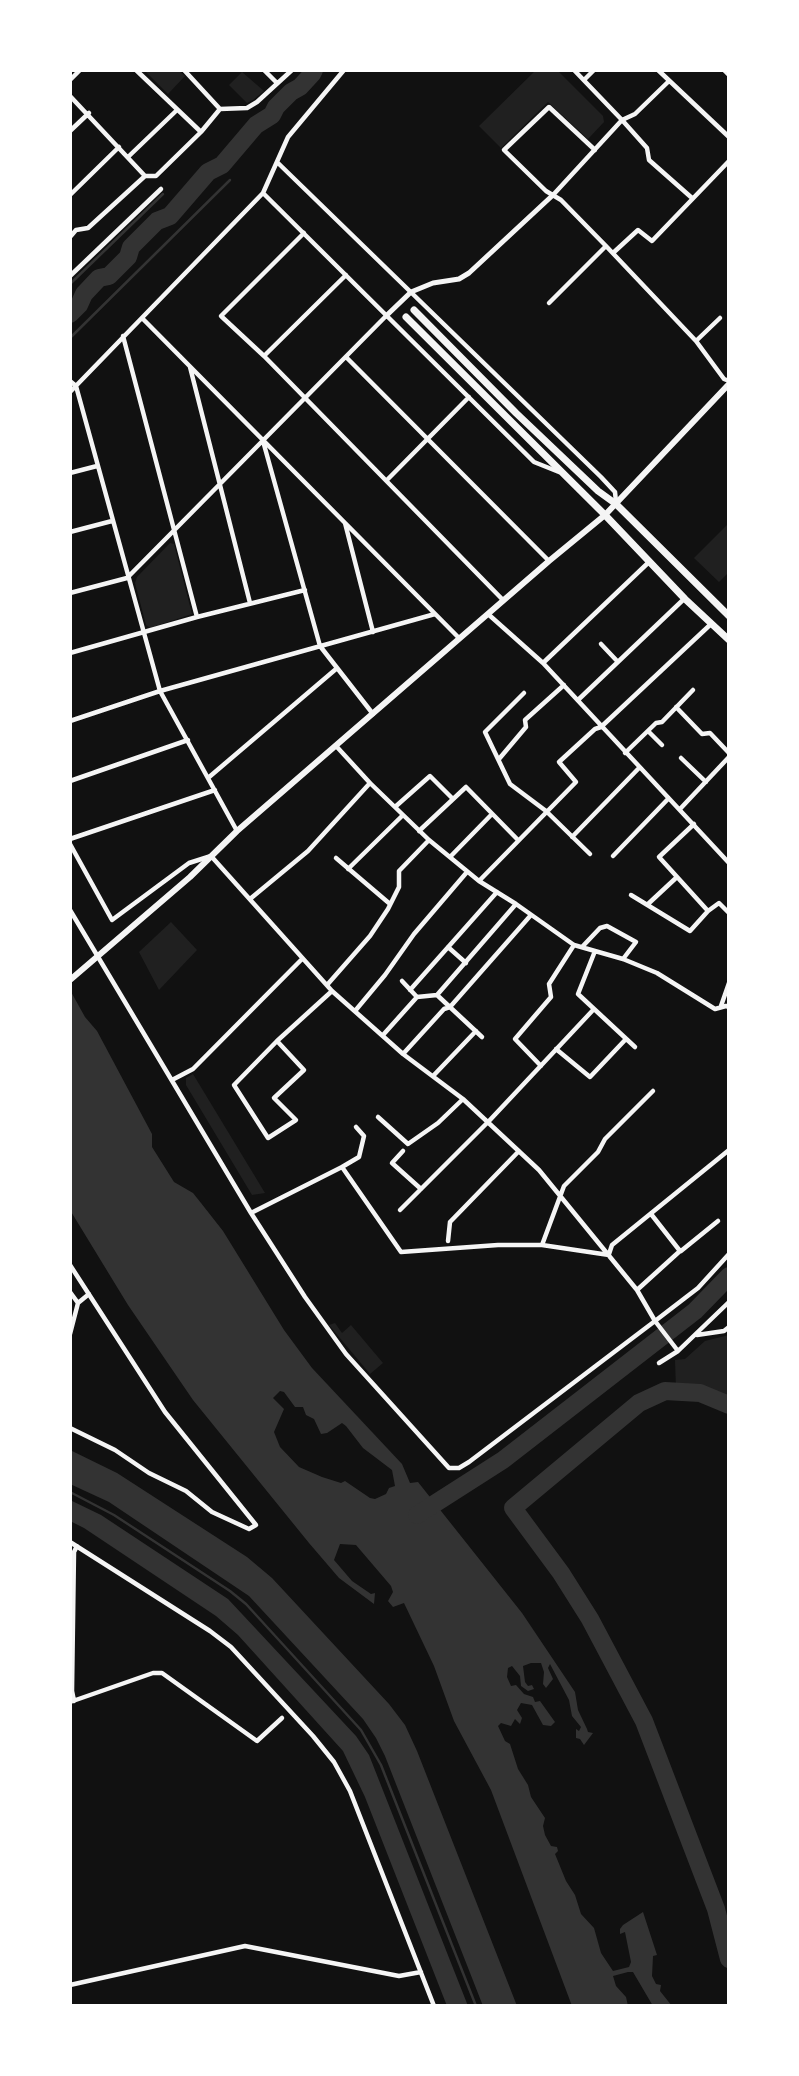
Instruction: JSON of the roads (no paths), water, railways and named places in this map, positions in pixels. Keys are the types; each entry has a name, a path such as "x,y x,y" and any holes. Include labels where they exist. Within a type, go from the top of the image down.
{"main road":[{"path":"414,310 516,413 598,491 616,504 729,616"},
{"path":"406,317 729,640"},
{"path":"70,980 190,877 237,831 605,515 729,382"}],"street":[{"path":"70,80 80,70"},
{"path":"136,70 201,132"},
{"path":"184,70 220,108 247,108 292,70"},
{"path":"264,70 277,83"},
{"path":"70,392 263,194 278,163 282,145 296,124 344,70"},
{"path":"574,70 647,148 649,160 692,198"},
{"path":"584,79 594,70"},
{"path":"724,70 729,75"},
{"path":"661,71 729,137"},
{"path":"70,593 127,578 411,292 433,283 459,279 469,273 553,195 622,120 635,114 669,81"},
{"path":"70,96 89,113 145,176"},
{"path":"595,150 549,107 504,150 613,253 696,341 729,382"},
{"path":"70,237 76,230 88,228 145,176 156,176 201,132 220,108"},
{"path":"128,157 177,110"},
{"path":"70,131 89,113"},
{"path":"70,195 118,147"},
{"path":"613,253 638,230 652,241 729,161"},
{"path":"278,163 601,477 615,492 616,504"},
{"path":"70,276 161,188"},
{"path":"263,194 534,462 561,473"},
{"path":"70,223 76,230"},
{"path":"304,233 221,316 264,356 503,600"},
{"path":"549,303 606,246"},
{"path":"264,356 346,275"},
{"path":"142,318 460,639"},
{"path":"696,341 720,318"},
{"path":"123,335 197,617"},
{"path":"346,357 549,561"},
{"path":"190,367 250,603"},
{"path":"70,381 76,386 160,691 237,831"},
{"path":"387,480 469,397"},
{"path":"263,440 320,646 373,715"},
{"path":"70,473 97,466"},
{"path":"70,532 112,521"},
{"path":"345,522 373,632"},
{"path":"542,663 649,562"},
{"path":"70,653 305,590"},
{"path":"578,700 685,598"},
{"path":"70,721 160,691 435,614"},
{"path":"488,614 564,685 729,863"},
{"path":"479,881 576,782 559,762 595,729 601,727 711,623"},
{"path":"601,644 618,662"},
{"path":"208,778 336,668"},
{"path":"499,759 526,726 525,720 564,685"},
{"path":"625,753 693,690"},
{"path":"524,692 485,732 510,784 546,811 590,854"},
{"path":"676,708 702,734 710,733 729,755 680,809"},
{"path":"648,731 662,745"},
{"path":"70,781 188,740"},
{"path":"337,747 419,831 467,872 573,945 623,959 657,973 715,1009 729,1007"},
{"path":"681,758 706,782"},
{"path":"572,837 639,768"},
{"path":"395,807 430,776 453,799"},
{"path":"250,899 308,851 370,783"},
{"path":"419,831 466,787 518,840"},
{"path":"215,789 70,842 112,920 190,863 211,856 332,991 403,1054 434,1075 489,1121 560,1194 637,1290 678,1352"},
{"path":"613,856 668,799"},
{"path":"450,857 492,814"},
{"path":"348,869 403,815"},
{"path":"694,824 659,857 708,911"},
{"path":"327,985 370,936 399,887 399,872 429,840"},
{"path":"336,858 390,904"},
{"path":"355,1010 467,872"},
{"path":"648,904 677,877"},
{"path":"410,990 497,892"},
{"path":"631,895 690,931 719,903 729,913"},
{"path":"383,1035 417,997 437,995 516,904"},
{"path":"70,911 251,1213 305,1297 346,1354 449,1468 459,1468 469,1462 655,1321 698,1288 729,1254"},
{"path":"403,1054 444,1009 450,1007 531,915"},
{"path":"581,947 600,928 607,926 636,942 623,959"},
{"path":"541,1066 515,1039 551,997 549,984 573,945"},
{"path":"448,947 466,963"},
{"path":"595,951 578,994 635,1047"},
{"path":"172,1080 193,1069 302,959"},
{"path":"402,981 417,997"},
{"path":"720,1007 729,983"},
{"path":"277,1041 304,1070 274,1097 296,1120 268,1138 234,1085 277,1041 332,991"},
{"path":"437,995 482,1037"},
{"path":"400,1210 489,1121 594,1009"},
{"path":"434,1075 476,1031"},
{"path":"556,1049 590,1077 626,1039"},
{"path":"542,1245 564,1186 598,1152 605,1139 653,1091"},
{"path":"378,1117 408,1144 438,1123 463,1099"},
{"path":"251,1213 359,1157 364,1136 356,1127"},
{"path":"609,1255 612,1245 729,1150"},
{"path":"403,1151 392,1163 421,1189"},
{"path":"447,1241 450,1222 519,1151"},
{"path":"342,1167 401,1252 498,1245 542,1245 609,1255"},
{"path":"651,1214 680,1251"},
{"path":"637,1290 718,1221"},
{"path":"70,1265 166,1412 256,1525 249,1529 212,1513 186,1491 149,1473 115,1450 70,1428"},
{"path":"70,1292 75,1307 70,1334"},
{"path":"75,1307 89,1294"},
{"path":"659,1363 678,1352 729,1302"},
{"path":"694,1336 724,1331 729,1327"},
{"path":"70,1542 231,1647 334,1762 350,1791 434,2006"},
{"path":"77,1546 74,1565 72,1701 153,1673 162,1673 257,1741 282,1718"},
{"path":"70,1985 245,1946 398,1976 421,1972"}],"waterway":[{"path":"70,314 99,278 109,276 128,257 131,247 157,221 170,216 208,172 222,165 256,125 272,115 276,107 300,87 314,70"},
{"path":"70,338 230,180"},
{"path":"70,284 163,194"},
{"path":"417,1515 503,1460 695,1311 729,1276"},
{"path":"729,1405 700,1393 665,1391 639,1403 513,1508 561,1573 590,1619 644,1721 716,1909 729,1959"},
{"path":"70,1492 114,1515 246,1604 361,1730 381,1765 476,2006"}]}
